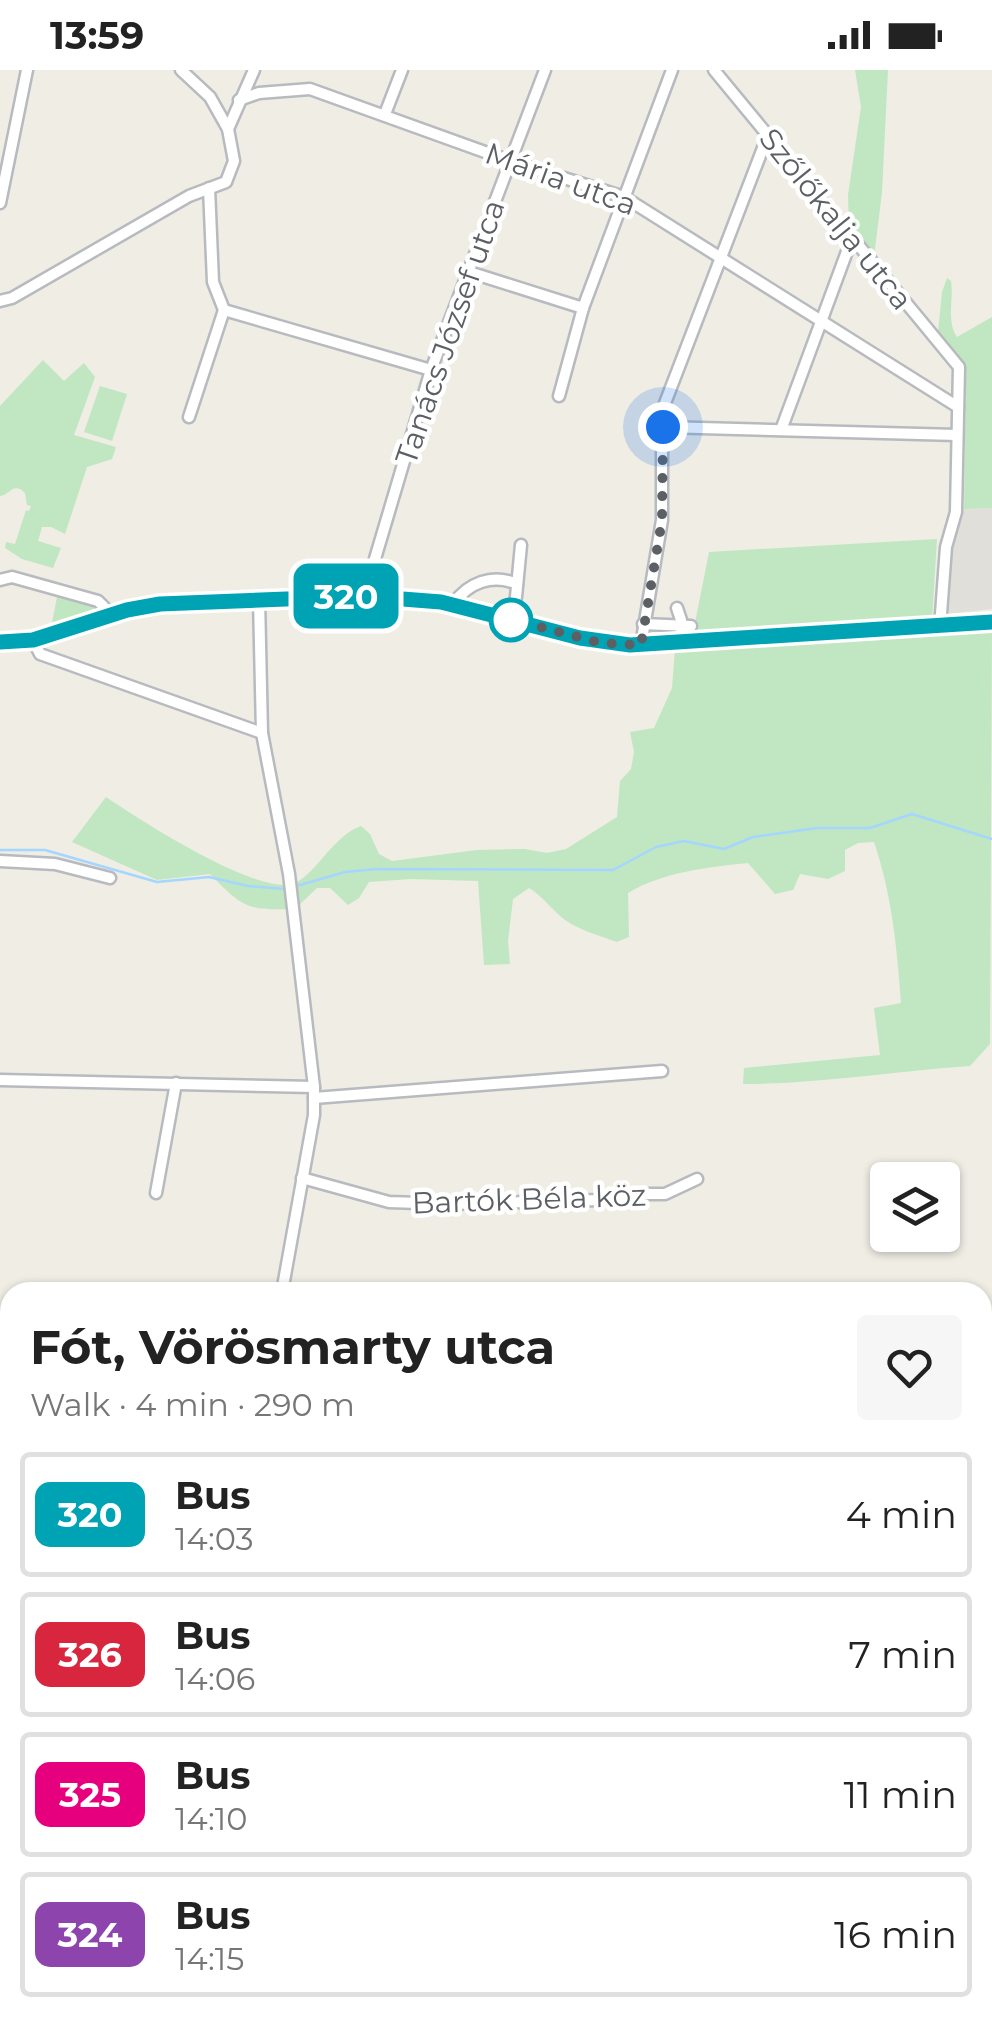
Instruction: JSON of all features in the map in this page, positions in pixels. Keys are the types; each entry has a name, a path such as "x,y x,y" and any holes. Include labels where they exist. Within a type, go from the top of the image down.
{"main road":[{"path":"0,642 33,640 160,604 364,596 453,604 601,643 641,645 992,622"}],"street":[{"path":"0,204 27,70"},
{"path":"0,301 12,298 189,196 226,182 234,161 228,129 210,97 180,70"},
{"path":"228,129 254,70"},
{"path":"385,114 402,70"},
{"name":"Tanács József utca","path":"364,596 430,370 545,70"},
{"path":"558,396 583,308 672,70"},
{"name":"Szőlőkalja utca","path":"714,70 959,367 958,408"},
{"name":"Mária utca","path":"239,100 259,93 310,89 510,161 624,196 958,408"},
{"path":"641,645 662,520 662,411 768,135"},
{"path":"189,418 224,310 213,282 209,188"},
{"path":"781,430 852,238"},
{"path":"468,272 583,308"},
{"path":"224,310 430,370"},
{"path":"940,627 946,547 956,512 958,408"},
{"path":"663,427 957,435"},
{"path":"509,619 518,584 521,545"},
{"path":"0,580 12,577 98,601 112,615"},
{"path":"453,604 462,590 482,582 498,578 518,584"},
{"path":"260,600 262,733 290,883 314,1092 284,1282"},
{"path":"677,608 686,625 681,642"},
{"path":"643,624 686,625"},
{"path":"33,640 40,654 262,733"},
{"path":"0,861 55,864 110,878"},
{"path":"0,1080 176,1083 314,1092 662,1071"},
{"path":"156,1192 176,1083"},
{"name":"Bartók Béla köz","path":"302,1178 389,1202 448,1204 601,1200 665,1194 696,1179"}],"shaded area":[{"path":"992,508 992,609 947,614 950,545 964,509"}],"green space":[{"path":"855,70 888,70 882,192 874,257 849,226 848,195 861,107"},
{"path":"947,278 951,281 951,317 957,337 992,317 992,508 964,509 966,366 938,332"},
{"path":"43,360 64,381 84,363 95,377 74,435 116,447 112,459 87,467 65,534 42,527 38,541 61,548 53,568 22,559 5,548 6,542 15,544 26,510 31,506 27,505 25,493 17,488 0,496 0,406"},
{"path":"100,386 127,394 112,441 84,432"},
{"path":"937,539 932,620 693,633 709,552"},
{"path":"57,597 98,608 97,612 51,628"},
{"path":"992,627 990,1044 970,1066 743,1084 744,1068 880,1055 874,1008 901,1003 889,902 874,842 858,843 845,850 845,871 828,879 800,874 793,890 775,894 748,863 656,880 628,893 629,937 617,942 572,924 529,888 513,899 508,941 510,964 484,965 478,881 369,882 359,898 348,905 330,888 317,888 295,909 266,909 239,901 210,874 157,880 72,842 106,797 197,852 274,884 300,880 341,838 361,826 370,834 379,854 392,861 477,850 525,849 547,853 566,849 617,817 620,781 631,769 634,752 630,732 654,728 672,688 675,649"}],"waterway":[{"path":"293,887 345,872 377,869 613,870 656,847 684,841 724,849 753,837 817,828 870,828 912,814 992,839"},
{"path":"0,850 45,850 157,882 209,877 285,889"}],"bus line":[{"name":"320","path":"0,642 33,640 127,610 160,604 334,596 441,602 601,643 630,645 992,622"}],"route":[{"path":"511,620 601,643 641,645 662,520 663,427"}]}
